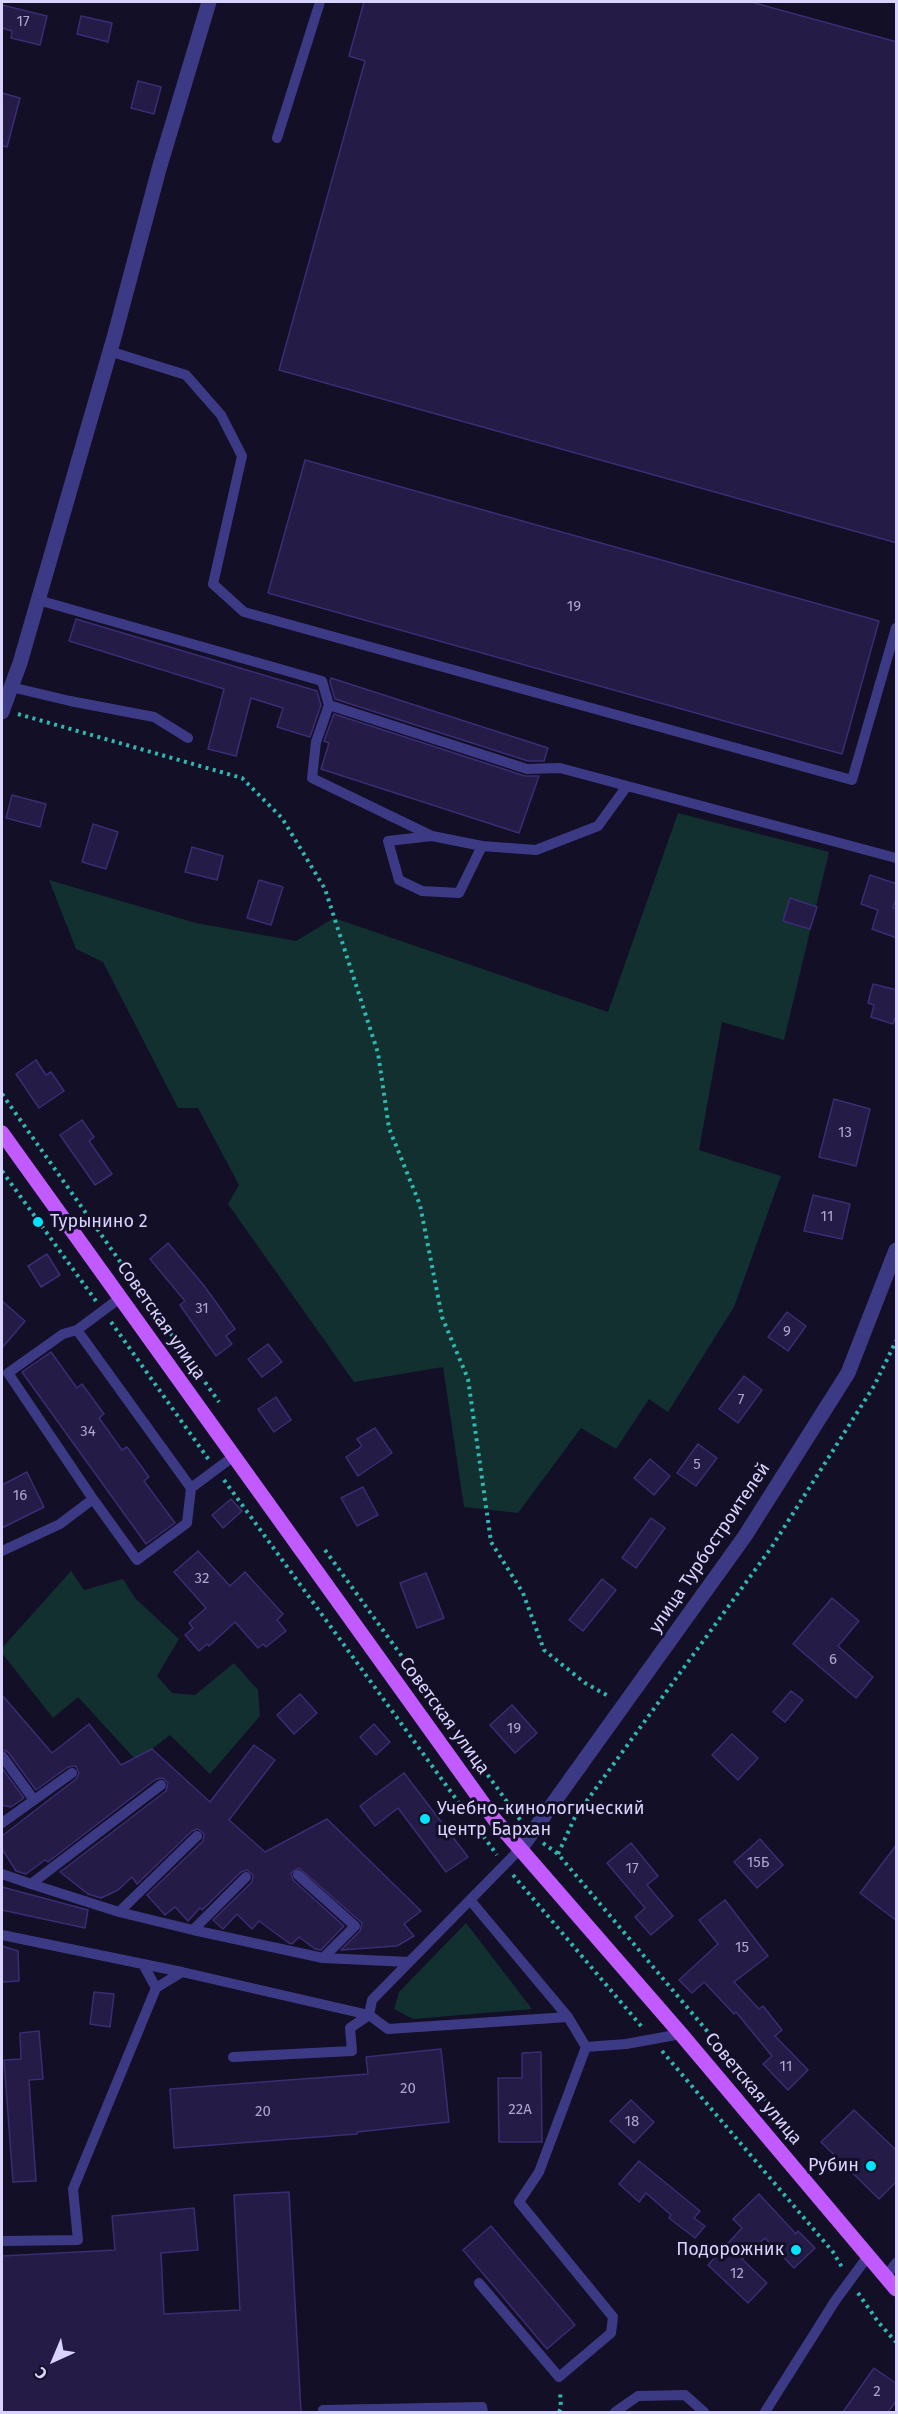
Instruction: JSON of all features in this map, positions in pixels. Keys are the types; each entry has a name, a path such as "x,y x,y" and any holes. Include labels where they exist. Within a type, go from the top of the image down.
{"main road":[{"name":"Советская улица","path":"2,1133 495,1820 681,2034 897,2289"}],"street":[{"path":"8,712 11,687 110,351 159,169 209,2"},
{"name":"улица Турбостроителей","path":"521,1848 745,1536 848,1373 897,1250"}],"lane":[{"path":"277,138 320,2"},
{"path":"110,351 186,375 221,415 242,456 213,584 244,612 852,780 897,628"},
{"path":"38,600 322,681 330,705 316,742 312,778 432,836 482,846 536,850 598,826 627,786"},
{"path":"11,687 70,702 154,717 188,738"},
{"path":"330,705 527,769 560,768 897,858"},
{"path":"432,836 388,841 399,880 422,891 459,893 482,846"},
{"path":"77,1330 191,1488 188,1523 137,1560 8,1373 63,1334 77,1330 120,1298"},
{"path":"191,1488 234,1456"},
{"path":"2,1551 60,1524 93,1499"},
{"path":"2,1756 34,1800"},
{"path":"2,1823 72,1773"},
{"path":"31,1884 160,1785"},
{"path":"119,1912 197,1836"},
{"path":"233,2057 352,2051 350,2028 369,2015 372,2000 521,1848"},
{"path":"2,1874 119,1912 323,1958 409,1962"},
{"path":"298,1875 355,1926 323,1958"},
{"path":"193,1929 246,1877"},
{"path":"470,1900 567,2017 586,2047"},
{"path":"2,1935 182,1972 369,2015 388,2029 567,2017"},
{"path":"143,1964 156,1988"},
{"path":"2,2241 78,2240 73,2189 156,1988 182,1972"},
{"path":"586,2047 626,2044 681,2034"},
{"path":"478,2283 559,2378 611,2333 613,2317 519,2202 538,2172 586,2047"},
{"path":"765,2412 836,2301 868,2256"},
{"path":"886,2276 897,2264"},
{"path":"615,2412 638,2396 685,2395 704,2412"},
{"path":"323,2410 482,2407 483,2412"}],"path":[{"path":"8,712 242,778 282,818 325,889 378,1053 389,1128 420,1205 442,1317 468,1379 490,1542 523,1593 544,1650 585,1683 624,1705"},
{"path":"2,1094 223,1408"},
{"path":"558,1854 575,1817 771,1548 874,1386 897,1341"},
{"path":"319,1542 531,1834 558,1854 793,2133"},
{"path":"559,2378 561,2408 559,2412"}],"green space":[{"path":"678,813 829,852 784,1040 722,1022 699,1150 781,1176 734,1307 668,1412 649,1399 616,1449 581,1428 518,1513 464,1507 443,1367 354,1382 228,1204 239,1185 198,1108 178,1108 103,962 76,949 49,880 196,923 296,941 334,918 608,1012"},
{"path":"71,1571 84,1590 123,1579 135,1598 179,1639 157,1676 172,1693 195,1695 234,1663 258,1690 260,1716 210,1774 170,1735 152,1749 134,1758 78,1697 53,1718 2,1653 2,1648"},
{"path":"466,1923 532,2009 413,2019 394,2009 399,1992"}],"building":[{"path":"364,2 751,2 897,42 897,543 279,370 365,61 349,56"},
{"path":"2,5 47,16 40,45 11,38 12,31 2,28"},
{"path":"81,16 112,23 108,42 77,34"},
{"path":"138,81 161,87 154,114 131,108"},
{"path":"2,93 20,98 7,147 2,146"},
{"path":"305,460 879,621 842,754 268,593"},
{"path":"76,619 317,691 321,705 310,737 277,727 283,708 251,698 236,756 208,749 224,689 69,641"},
{"path":"331,678 548,748 544,761 528,761 335,699"},
{"path":"334,714 525,776 539,776 519,833 321,769 329,743 324,741"},
{"path":"12,795 46,804 40,827 6,818"},
{"path":"93,824 118,832 106,869 82,862"},
{"path":"192,847 223,856 217,880 185,872"},
{"path":"870,875 897,884 897,896 893,908 897,909 897,938 872,929 878,910 861,904"},
{"path":"259,880 283,887 271,925 247,918"},
{"path":"790,898 817,907 810,929 783,921"},
{"path":"873,984 897,990 897,1013 893,1024 871,1017 874,1005 868,1003"},
{"path":"36,1060 46,1075 51,1072 64,1091 39,1108 16,1074"},
{"path":"834,1099 870,1109 856,1166 819,1157"},
{"path":"82,1120 94,1137 89,1141 112,1174 95,1185 60,1135"},
{"path":"813,1195 850,1204 842,1239 804,1231"},
{"path":"168,1243 205,1287 235,1329 226,1336 232,1344 216,1356 180,1305 185,1301 150,1259"},
{"path":"47,1254 60,1275 41,1287 28,1266"},
{"path":"2,1301 25,1321 2,1348"},
{"path":"787,1312 806,1326 788,1351 768,1337"},
{"path":"268,1344 282,1362 262,1377 248,1359"},
{"path":"51,1352 77,1388 82,1384 104,1414 99,1418 122,1450 127,1447 149,1477 144,1481 175,1523 146,1544 22,1372"},
{"path":"744,1376 762,1390 738,1423 719,1409"},
{"path":"276,1397 291,1420 274,1432 258,1409"},
{"path":"375,1428 392,1453 358,1476 346,1457 362,1446 357,1439"},
{"path":"698,1444 717,1458 696,1486 677,1473"},
{"path":"650,1459 670,1476 654,1495 634,1478"},
{"path":"27,1472 44,1507 2,1528 2,1485"},
{"path":"363,1487 378,1515 357,1526 341,1498"},
{"path":"231,1499 242,1511 223,1528 212,1515"},
{"path":"651,1518 665,1528 636,1568 622,1558"},
{"path":"198,1551 230,1586 245,1572 283,1614 277,1620 286,1631 266,1647 263,1644 258,1648 235,1622 209,1646 207,1644 199,1651 185,1635 193,1628 189,1623 206,1608 174,1572"},
{"path":"426,1573 444,1618 417,1628 400,1583"},
{"path":"602,1579 616,1590 583,1631 569,1620"},
{"path":"832,1598 859,1621 838,1646 873,1677 856,1698 793,1644"},
{"path":"791,1691 803,1700 785,1722 773,1712"},
{"path":"300,1694 317,1713 294,1734 277,1715"},
{"path":"2,1695 52,1753 89,1724 121,1765 152,1749 210,1802 254,1745 275,1760 229,1820 265,1852 327,1819 421,1911 404,1924 414,1936 397,1946 341,1950 360,1931 362,1923 299,1868 291,1873 293,1880 344,1926 321,1950 315,1949 299,1937 292,1944 289,1943 259,1921 252,1929 237,1914 223,1929 213,1920 252,1882 253,1875 247,1870 241,1872 188,1921 175,1907 165,1915 147,1895 203,1841 204,1834 198,1829 192,1831 137,1884 132,1877 118,1890 101,1898 88,1894 60,1872 166,1791 168,1783 163,1778 156,1779 48,1862 45,1860 26,1874 16,1871 2,1849 2,1836 76,1779 79,1773 76,1766 68,1767 36,1790 8,1752 2,1749"},
{"path":"512,1705 537,1733 515,1753 490,1725"},
{"path":"374,1724 390,1742 376,1755 360,1737"},
{"path":"732,1734 758,1758 738,1780 712,1755"},
{"path":"2,1768 24,1798 11,1807 2,1805"},
{"path":"404,1773 468,1857 446,1872 398,1808 375,1826 360,1806"},
{"path":"760,1839 783,1865 757,1888 734,1862"},
{"path":"631,1843 658,1876 647,1885 673,1916 651,1935 635,1917 645,1908 607,1863"},
{"path":"897,1844 897,1921 860,1893"},
{"path":"2,1887 88,1910 85,1928 2,1910"},
{"path":"725,1900 768,1956 734,1982 759,2009 763,2006 782,2030 775,2036 808,2070 788,2090 763,2064 772,2056 736,2012 734,2014 704,1982 692,1993 679,1980 718,1944 699,1920"},
{"path":"2,1946 18,1951 19,1981 2,1982"},
{"path":"94,1992 114,1994 110,2027 90,2024"},
{"path":"39,2031 43,2079 29,2080 36,2181 13,2182 4,2060 21,2059 20,2033"},
{"path":"441,2049 449,2122 357,2132 357,2134 174,2148 170,2089 368,2074 366,2057"},
{"path":"541,2052 542,2142 499,2142 498,2078 522,2078 522,2053"},
{"path":"631,2100 654,2122 634,2143 610,2121"},
{"name":"Рубин","path":"854,2110 897,2151 897,2181 879,2199 821,2142"},
{"path":"639,2161 700,2211 694,2218 705,2226 695,2238 669,2218 671,2215 646,2193 639,2202 619,2184"},
{"path":"289,2192 301,2412 2,2412 2,2256 115,2250 112,2216 194,2208 198,2250 161,2253 164,2314 240,2310 234,2195"},
{"path":"759,2194 796,2234 798,2231 815,2248 794,2268 765,2238 742,2259 767,2283 748,2303 708,2265 742,2228 733,2219"},
{"path":"491,2226 575,2325 547,2349 463,2250"},
{"path":"874,2368 897,2384 897,2400 888,2412 843,2412"}],"place":[{"name":"Турынино 2","path":"38,1222"},
{"name":"Учебно-кинологический центр Бархан","path":"425,1819"},
{"name":"Рубин","path":"871,2166"},
{"name":"Подорожник","path":"796,2250"}]}
